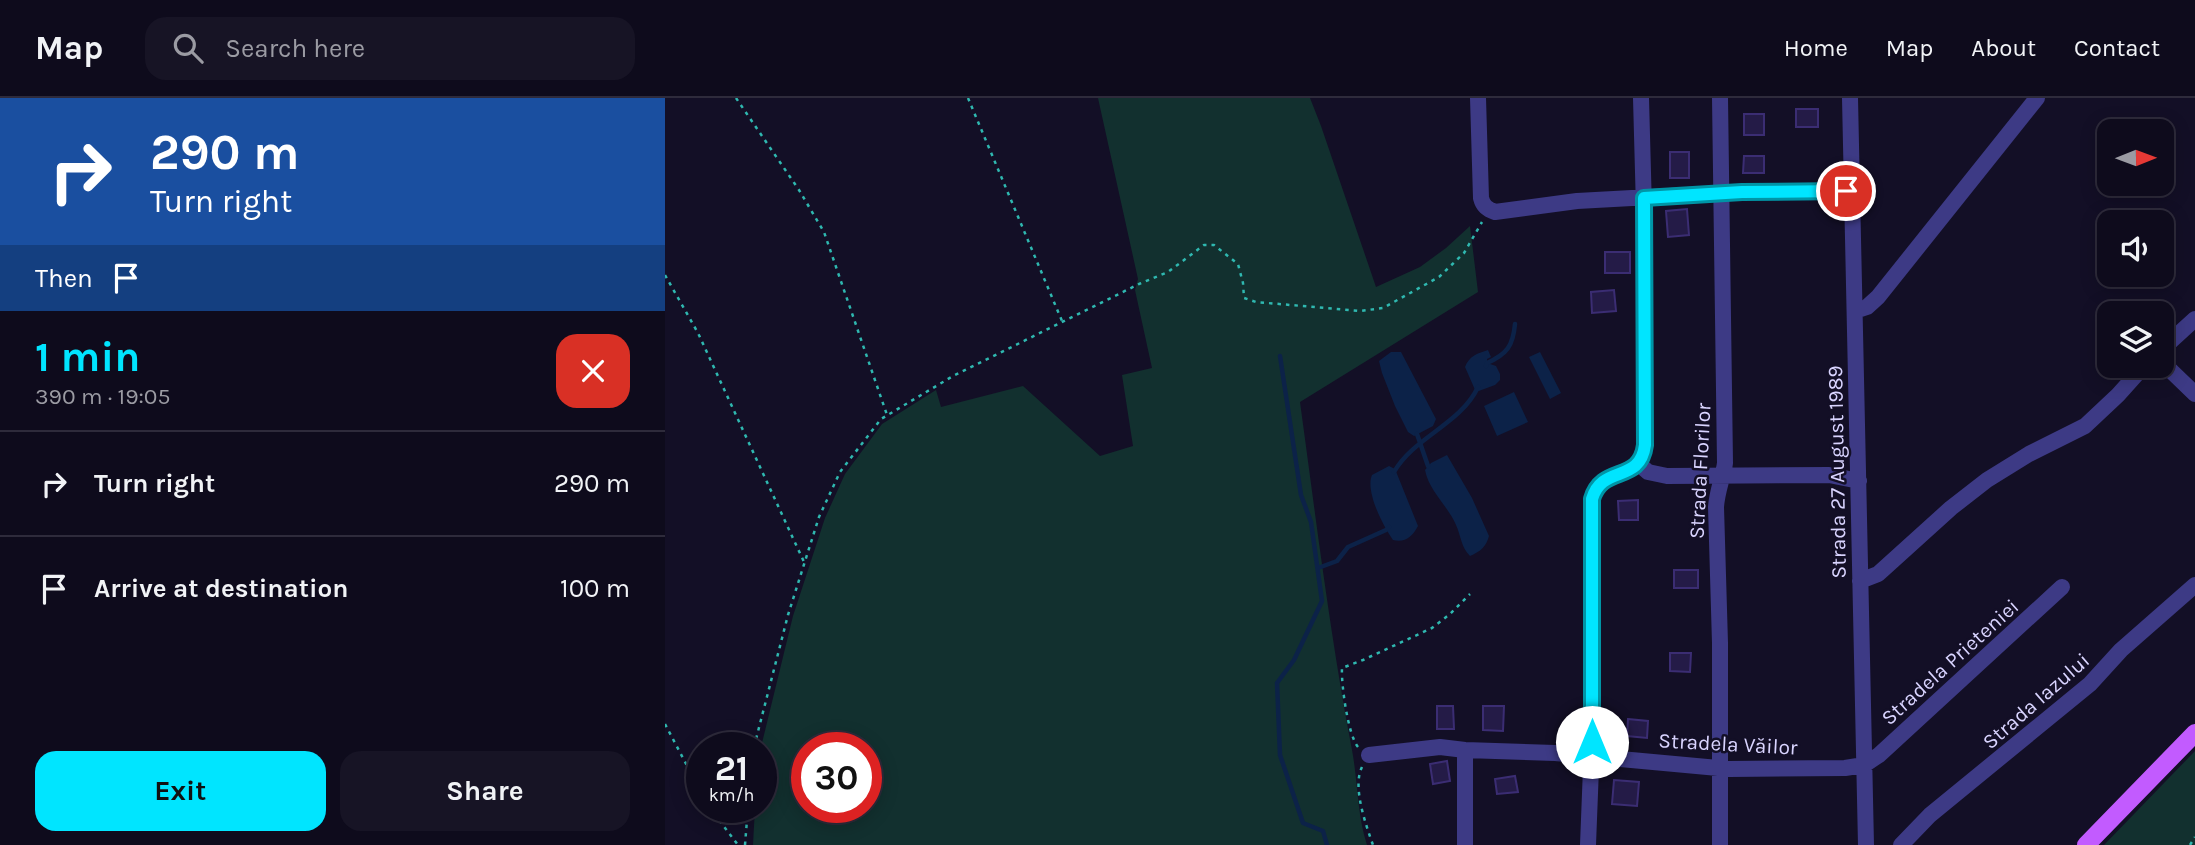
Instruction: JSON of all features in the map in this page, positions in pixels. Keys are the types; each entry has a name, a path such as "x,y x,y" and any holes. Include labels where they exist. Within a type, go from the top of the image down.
{"main road":[{"path":"2086,845 2195,733"}],"street":[{"path":"1478,98 1479,187 1483,205 1488,210 1504,212 1547,204 1644,198 1852,191"},
{"path":"1588,845 1592,757 1592,499 1595,488 1603,480 1633,469 1639,464 1644,456 1645,445 1641,98"},
{"name":"Strada Florilor","path":"1720,98 1725,463 1716,494 1720,845"},
{"name":"Strada 27 August 1989","path":"1850,98 1866,845"},
{"path":"1855,311 1867,307 1878,298 2036,98"},
{"path":"2174,338 2195,319"},
{"path":"2174,375 2195,394"},
{"path":"1860,581 1878,574 1951,508 1987,480 2029,454 2085,426 2133,378"},
{"path":"1639,464 1657,475 1829,475 1859,481"},
{"name":"Strada Iazului","path":"1901,845 1930,815 2091,684 2121,650 2195,585"},
{"name":"Stradela Prieteniei","path":"1864,765 1879,755 2062,587"},
{"name":"Stradela Văilor","path":"1369,755 1440,747 1555,753 1721,769 1845,768 1864,765"},
{"path":"1465,750 1465,845"}],"path":[{"path":"736,98 799,190 824,232 887,415"},
{"path":"968,98 1063,322"},
{"path":"758,732 788,615 819,517 840,472 881,419 953,376 1167,272 1204,245 1214,245 1238,264 1244,298 1256,302 1360,311 1384,308 1439,277 1464,253 1488,210"},
{"path":"665,275 698,333 805,562"},
{"path":"1373,845 1363,816 1359,781 1360,771 1369,755 1354,742 1342,668 1432,628 1470,594"},
{"path":"665,724 686,764"},
{"path":"721,823 738,845"},
{"path":"745,845 747,823"},
{"path":"2190,845 2195,837"}],"green space":[{"path":"1098,98 1310,98 1376,287 1420,267 1470,226 1478,292 1300,402 1330,620 1354,762 1361,822 1367,845 753,845 754,823 777,823 777,732 765,732 793,616 825,518 845,474 882,424 936,390 941,407 1023,386 1100,456 1133,446 1122,375 1152,368 1135,290 1138,279"},
{"path":"2195,751 2195,845 2104,845"}],"water":[{"path":"1488,350 1491,357 1487,359 1487,363 1496,366 1500,380 1495,385 1476,392 1465,367 1471,358"},
{"path":"1391,352 1401,352 1436,419 1433,426 1414,436 1408,432 1382,373 1379,361"},
{"path":"1540,352 1561,393 1550,399 1529,357"},
{"path":"1514,392 1528,422 1497,436 1484,406"},
{"path":"1447,455 1472,498 1489,536 1483,548 1470,556 1453,518 1430,485 1425,470 1431,463"},
{"path":"1389,466 1395,469 1418,526 1411,536 1401,541 1393,540 1389,534 1380,518 1371,490 1372,475"}],"building":[{"path":"1796,109 1818,109 1818,127 1796,127"},
{"path":"1744,114 1764,114 1764,135 1744,135"},
{"path":"1670,152 1689,152 1689,178 1670,178"},
{"path":"1744,156 1764,156 1764,173 1743,173"},
{"path":"1687,209 1689,235 1668,237 1666,211"},
{"path":"1605,252 1630,252 1630,273 1605,273"},
{"path":"1614,290 1616,311 1592,313 1591,292"},
{"path":"1638,500 1638,520 1619,520 1618,501"},
{"path":"1674,570 1698,570 1698,588 1674,588"},
{"path":"1670,653 1691,653 1690,672 1670,671"},
{"path":"1437,706 1453,706 1454,729 1437,729"},
{"path":"1483,706 1504,706 1503,731 1483,730"},
{"path":"1628,719 1648,721 1647,738 1627,736"},
{"path":"1447,761 1450,781 1433,784 1430,764"},
{"path":"1515,776 1518,792 1497,794 1495,779"},
{"path":"1614,780 1639,782 1637,806 1612,804"}],"waterway":[{"path":"1486,366 1508,348 1515,324"},
{"path":"1280,356 1301,495 1311,522 1322,601 1294,660 1277,683 1280,755 1303,823 1323,831 1327,845"},
{"path":"1394,472 1413,449 1461,411 1478,387"},
{"path":"1417,434 1428,466"},
{"path":"1318,568 1337,561 1348,547 1389,527"}],"route":[{"path":"1592,742 1592,499 1595,488 1603,480 1633,469 1644,456 1644,198 1742,192 1846,191"}]}
